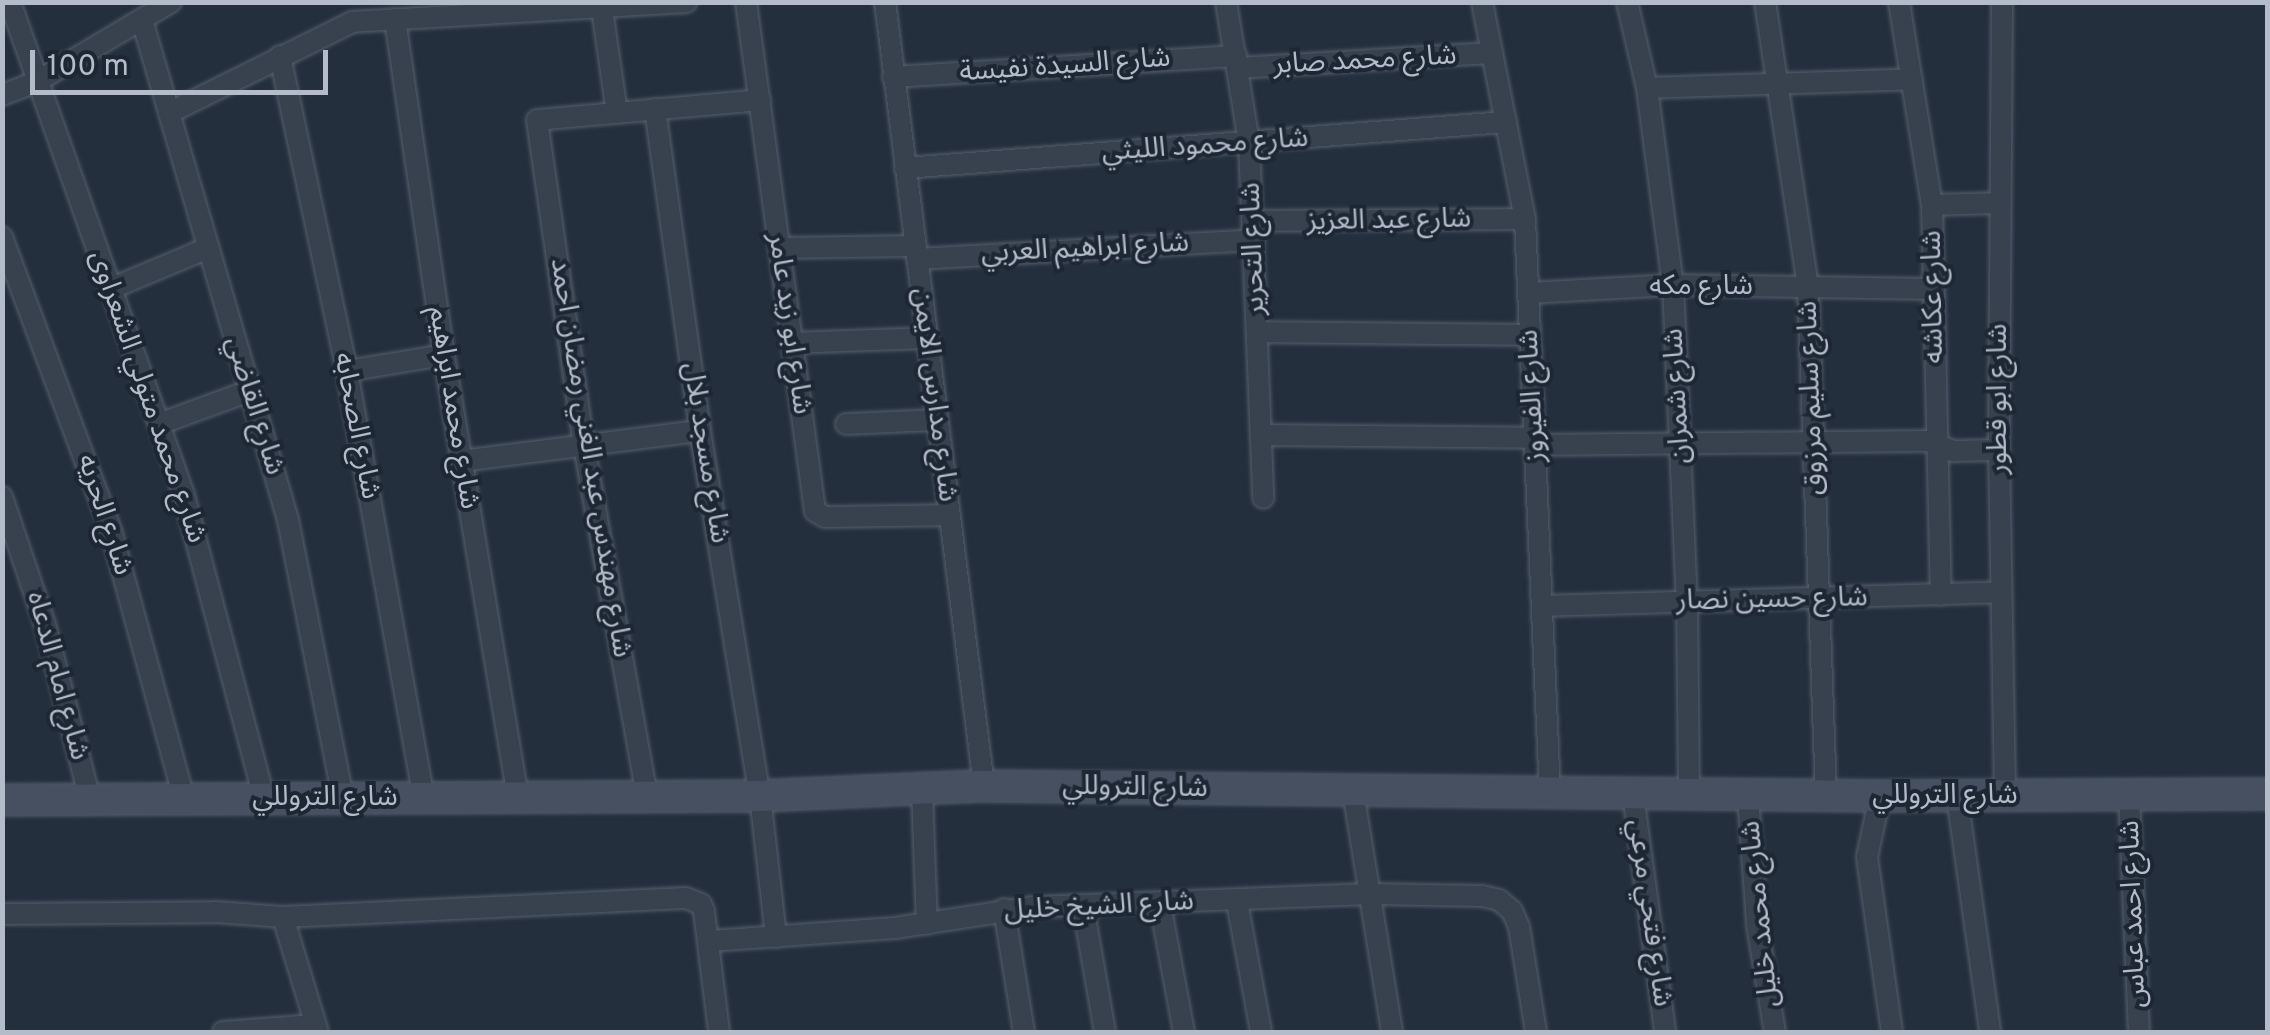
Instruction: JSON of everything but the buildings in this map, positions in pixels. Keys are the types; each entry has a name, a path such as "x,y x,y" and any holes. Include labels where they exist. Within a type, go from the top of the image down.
{"street":[{"name":"شارع محمد متولي الشعراوى","path":"10,2 159,424 205,567 264,798"},
{"path":"2,95 36,82 171,2"},
{"path":"169,113 340,25 686,2"},
{"name":"شارع ابو زيد عامر","path":"746,2 815,511 825,517 949,515"},
{"name":"شارع مدارس الايمن","path":"885,2 984,786"},
{"name":"شارع التحرير","path":"1226,2 1249,142 1263,498"},
{"name":"شارع الفيروز","path":"1482,2 1525,218 1550,793"},
{"name":"شارع شمران","path":"1628,2 1648,88 1673,285 1687,602 1688,794"},
{"name":"شارع سليم مرزوق","path":"1765,2 1808,287 1826,796"},
{"name":"شارع عكاشه","path":"1899,2 1932,204 1940,595"},
{"name":"شارع ابو قطور","path":"2002,2 1998,203 2005,796"},
{"path":"601,6 617,113 760,100"},
{"name":"شارع محمد ابراهيم","path":"395,19 444,354 518,797"},
{"name":"شارع القاضي","path":"142,20 288,520 343,798"},
{"name":"شارع محمد صابر","path":"1237,62 1492,53"},
{"name":"شارع الصحابه","path":"280,56 347,371 424,798"},
{"name":"شارع السيدة نفيسة","path":"893,77 1237,62"},
{"path":"1648,88 1912,80"},
{"name":"شارع مسجد بلال","path":"655,109 700,430 760,796 776,937"},
{"name":"شارع مهندس عبد الغني رمضان احمد","path":"617,113 537,120 584,446 648,796"},
{"name":"شارع محمود الليثي","path":"905,168 1506,122"},
{"path":"1932,204 1998,203"},
{"name":"شارع عبد العزيز","path":"1254,231 1525,218"},
{"name":"شارع ابراهيم العربي","path":"779,248 916,252 1254,231"},
{"name":"شارع الحريه","path":"2,238 110,530 184,799"},
{"path":"110,289 208,248"},
{"name":"شارع مكه","path":"1528,293 1673,285 1934,288"},
{"path":"1258,332 1530,336"},
{"path":"792,344 927,338"},
{"path":"347,371 444,354"},
{"path":"159,424 248,391"},
{"path":"846,424 937,420"},
{"path":"461,461 700,430"},
{"path":"1261,435 1680,445 1937,444 1952,452 1999,450"},
{"name":"شارع امام الدعاه","path":"4,507 45,624 90,800"},
{"name":"شارع حسين نصار","path":"1542,606 1819,601 2001,592"},
{"name":"شارع التروللي","path":"2,800 760,796 984,786 1826,796 2268,794"},
{"path":"922,790 926,924"},
{"path":"1353,790 1392,1032"},
{"name":"شارع فتحي مرعي","path":"1634,794 1666,1032"},
{"name":"شارع محمد خليل","path":"1748,795 1752,887 1775,1032"},
{"name":"شارع احمد عباس","path":"2129,795 2139,1032"},
{"path":"1880,796 1866,857 1892,1032"},
{"path":"1957,796 1990,1032"},
{"name":"شارع الشيخ خليل","path":"710,941 926,924 1004,909 1370,894 1482,896 1499,900 1512,912 1519,927 1536,1032"},
{"path":"2,914 216,912 283,917 686,898 701,904 710,941 718,1032"},
{"path":"1236,902 1261,1032"},
{"path":"1160,904 1184,1032"},
{"path":"1084,906 1105,1032"},
{"path":"1004,909 1024,1032"},
{"path":"223,1032 317,1028 283,917"}]}
